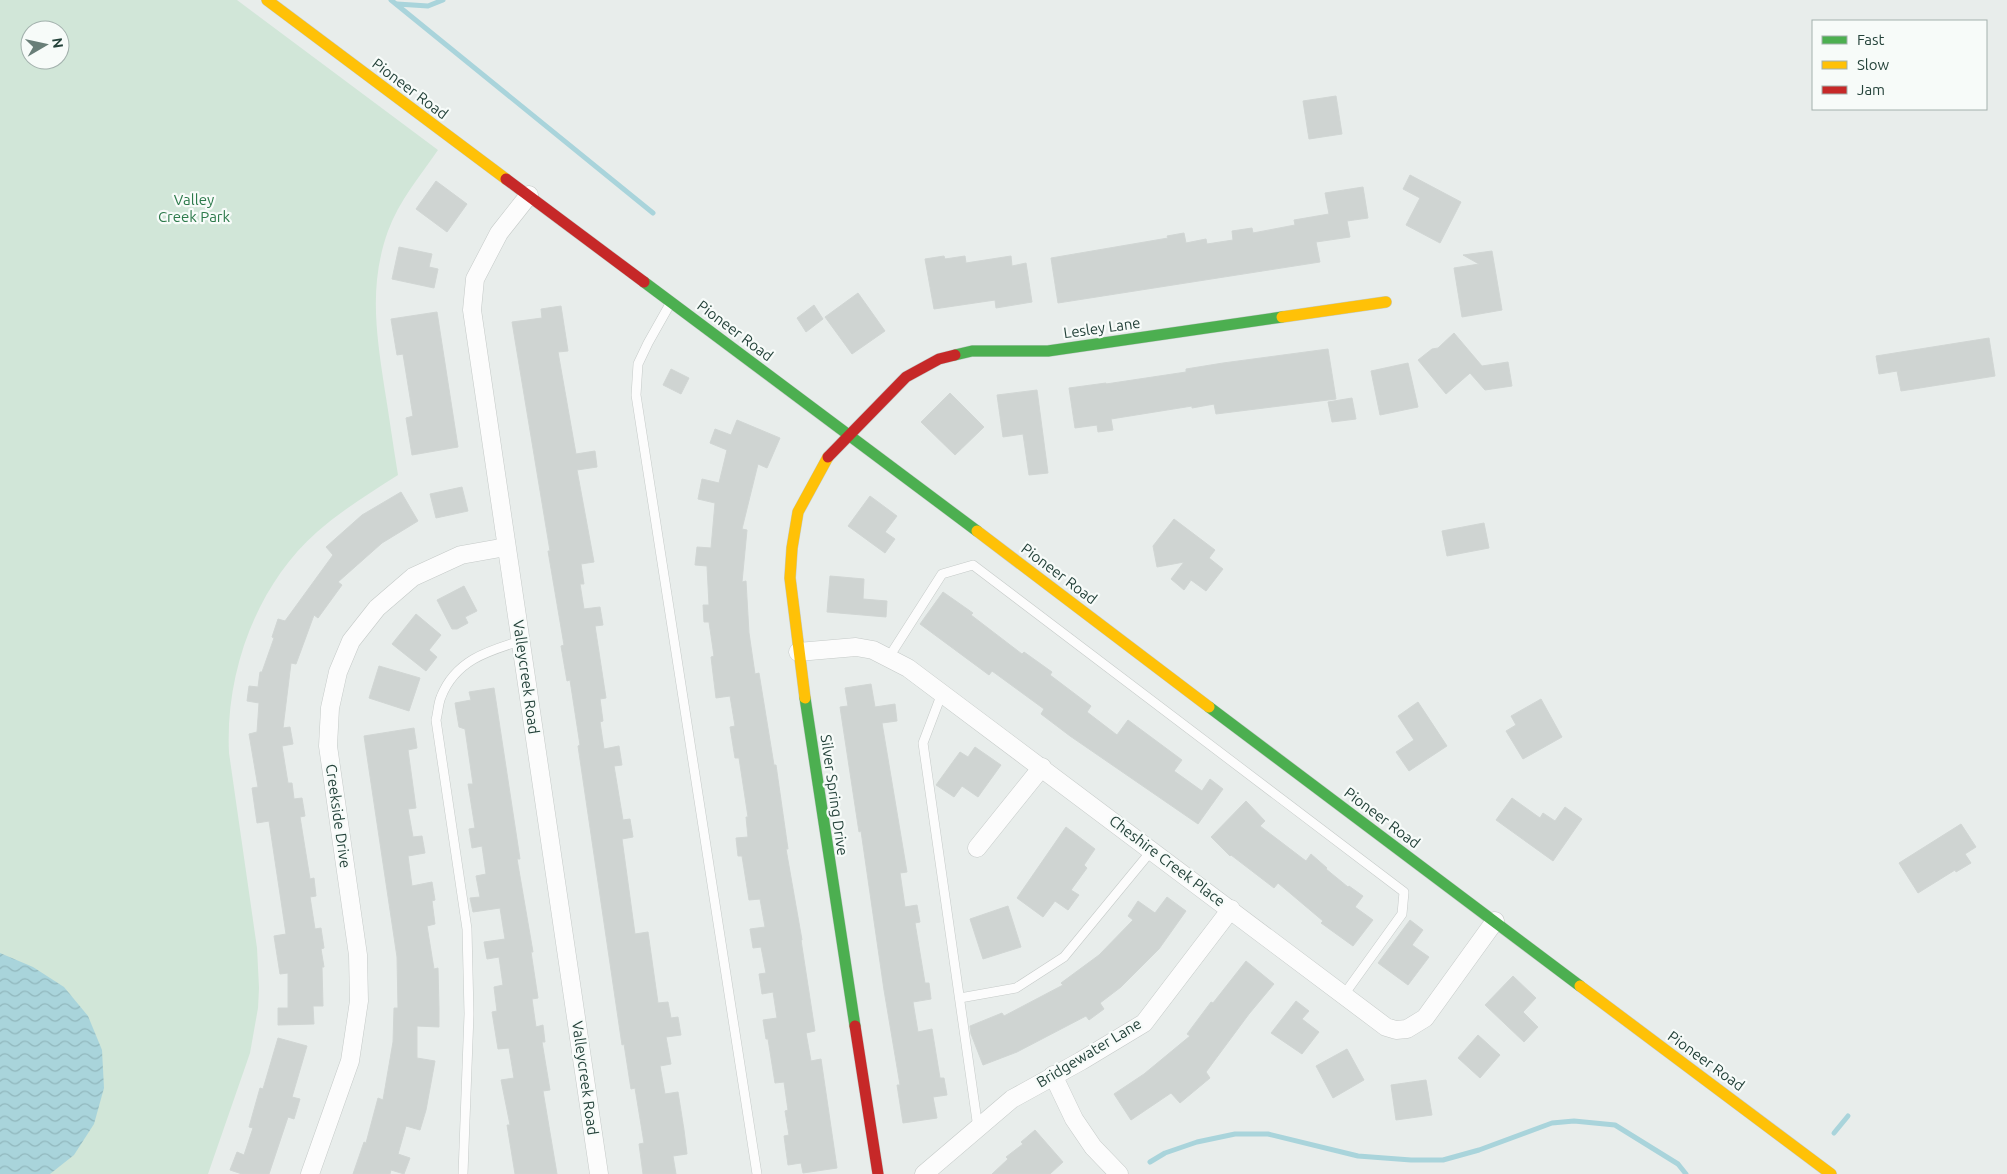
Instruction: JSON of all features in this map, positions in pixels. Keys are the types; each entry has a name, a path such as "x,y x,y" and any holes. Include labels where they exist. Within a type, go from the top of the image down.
{"main road":[{"name":"Pioneer Road","path":"267,0 851,436 1296,773 1831,1174"},
{"name":"Lesley Lane","path":"851,436 906,377 939,359 972,351 1048,351 1386,302"},
{"name":"Silver Spring Drive","path":"851,436 826,459 798,512 792,548 790,578 798,652 828,858 878,1174"}],"street":[{"name":"Valleycreek Road","path":"529,195 499,233 475,279 472,310 599,1174"},
{"name":"Creekside Drive","path":"310,1174 350,1060 359,1001 358,955 328,746 330,708 338,672 352,641 377,608 413,577 461,554 506,547"},
{"name":"Cheshire Creek Place","path":"798,652 856,647 873,650 889,657 942,693 1042,767 1386,1028 1406,1029 1425,1018 1495,921"},
{"path":"978,848 1042,767"},
{"name":"Bridgewater Lane","path":"924,1174 1012,1099 1144,1023 1231,909"},
{"path":"1053,1075 1074,1119 1093,1147 1120,1174"}],"lane":[{"path":"672,302 638,364 636,395 757,1174"},
{"path":"889,657 942,574 973,565 1404,892 1402,914 1343,996"},
{"path":"463,1174 469,1014 467,929 436,720 441,697 450,681 465,664 487,650 520,641"},
{"path":"942,693 923,743 978,1128"},
{"path":"960,998 1016,988 1064,957 1152,850"}],"green space":[{"name":"Valley Creek Park","path":"0,0 237,0 438,150 398,209 388,231 378,270 376,289 377,327 398,475 336,516 317,532 277,578 261,605 249,633 239,662 232,692 229,753 257,948 259,988 258,1008 250,1053 208,1174 0,1174"}],"water":[{"path":"0,953 33,967 64,987 88,1016 102,1050 104,1088 94,1124 74,1155 50,1174 0,1174"}],"building":[{"path":"1336,96 1342,134 1309,139 1303,101"},
{"path":"1410,175 1461,202 1440,243 1406,225 1420,198 1403,189"},
{"path":"436,181 467,204 447,232 416,209"},
{"path":"1363,187 1368,218 1347,221 1350,237 1316,242 1320,262 1058,303 1051,258 1168,238 1167,236 1184,233 1186,243 1206,239 1207,244 1233,240 1232,231 1252,228 1253,233 1295,225 1294,220 1329,214 1325,193"},
{"path":"399,247 432,254 429,267 438,269 434,288 392,279"},
{"path":"1492,251 1502,310 1462,317 1454,268 1479,264 1463,255"},
{"path":"944,256 945,259 965,256 966,263 1011,256 1012,266 1026,263 1032,302 996,308 995,300 934,309 925,259"},
{"path":"858,293 885,331 852,354 825,317"},
{"path":"814,305 823,319 806,332 797,318"},
{"path":"561,306 568,351 558,352 576,454 595,451 597,467 577,470 594,562 581,564 584,584 580,584 584,609 600,607 603,625 595,626 606,698 600,699 603,721 600,722 604,749 619,746 622,765 614,766 623,820 630,819 633,837 622,839 635,934 648,932 658,1003 668,1002 671,1018 678,1017 681,1035 666,1037 671,1064 660,1066 665,1094 678,1092 684,1130 687,1154 673,1156 676,1174 643,1174 639,1144 644,1143 635,1088 631,1089 624,1044 622,1045 578,746 580,745 570,680 567,681 561,646 564,645 548,551 550,551 512,322 542,318 541,309"},
{"path":"437,312 458,447 412,455 406,418 413,416 403,354 397,355 391,319"},
{"path":"1454,333 1482,366 1508,362 1512,386 1485,390 1470,373 1446,394 1418,360 1432,349 1438,348"},
{"path":"1989,338 1995,376 1901,391 1897,371 1879,374 1876,356"},
{"path":"1328,349 1336,399 1216,414 1214,404 1192,408 1192,406 1111,419 1113,430 1098,432 1097,425 1075,428 1069,388 1186,372 1186,369 1223,363"},
{"path":"1408,363 1418,407 1380,415 1371,371"},
{"path":"671,369 689,378 681,394 663,385"},
{"path":"1037,390 1048,473 1029,475 1023,434 1003,437 997,395"},
{"path":"950,393 984,427 955,455 921,422"},
{"path":"1352,398 1356,419 1332,422 1328,402"},
{"path":"737,420 780,438 767,468 758,464 742,529 747,530 742,582 746,581 749,633 755,674 759,673 774,765 776,765 788,849 786,849 815,1031 806,1033 811,1061 821,1059 837,1168 803,1173 801,1163 788,1165 784,1136 789,1135 785,1111 788,1110 784,1082 775,1083 763,1020 777,1018 773,992 762,994 759,974 766,973 761,947 753,948 750,929 765,927 760,899 749,900 742,856 738,856 736,838 748,837 746,817 748,817 739,758 735,758 730,727 735,726 730,696 716,698 711,657 714,656 709,622 704,622 703,605 709,605 707,566 695,565 697,547 711,548 715,503 698,499 702,479 719,483 727,450 710,443 715,429 731,435"},
{"path":"462,487 468,511 436,518 430,494"},
{"path":"401,492 418,521 382,543 338,582 342,585 318,618 314,615 296,664 291,663 283,728 290,727 293,744 282,746 288,783 292,783 294,799 302,798 305,816 300,817 310,879 314,878 316,896 310,897 315,929 321,928 324,948 321,949 324,967 322,967 323,1006 313,1006 314,1024 278,1025 278,1008 288,1008 288,973 280,974 274,936 286,934 269,821 257,823 252,788 258,787 249,734 257,732 259,703 247,701 249,686 258,687 260,672 262,672 274,638 272,637 278,619 285,621 333,555 326,547 362,515"},
{"path":"870,496 897,516 885,532 895,539 885,553 848,526"},
{"path":"1174,519 1215,550 1209,558 1223,569 1206,591 1191,580 1184,590 1171,579 1184,562 1157,567 1153,546"},
{"path":"1484,523 1489,548 1447,556 1442,531"},
{"path":"830,576 864,579 863,599 887,601 886,617 827,612"},
{"path":"464,586 477,611 465,617 468,623 457,629 452,629 437,600"},
{"path":"943,592 973,613 971,615 1022,654 1024,652 1052,672 1050,675 1091,706 1087,712 1117,735 1128,720 1182,760 1174,771 1202,791 1210,779 1223,789 1198,824 1070,736 1041,714 1044,709 992,671 989,675 920,624"},
{"path":"416,614 441,635 429,650 437,657 426,671 392,644"},
{"path":"379,666 420,678 409,711 369,698"},
{"path":"871,684 875,707 895,704 897,721 882,723 907,872 900,873 905,907 917,905 920,922 915,923 925,983 929,983 931,999 913,1002 918,1032 932,1029 940,1078 944,1078 947,1095 933,1097 937,1118 903,1123 897,1085 900,1085 840,707 848,706 845,688"},
{"path":"494,688 520,859 517,859 533,952 531,952 538,998 532,999 536,1027 543,1025 545,1042 542,1042 550,1090 543,1091 557,1174 515,1174 507,1125 510,1125 501,1080 514,1078 509,1048 498,1049 492,1012 497,1011 494,987 503,985 499,957 487,959 484,942 505,939 500,908 473,912 470,898 480,897 476,876 486,874 482,846 472,848 469,829 475,828 468,784 473,784 465,729 459,727 455,703 471,700 469,692"},
{"path":"1541,699 1562,737 1523,759 1506,731 1516,725 1511,716"},
{"path":"1418,702 1447,746 1409,771 1396,752 1414,740 1398,716"},
{"path":"414,728 417,748 408,750 416,808 408,809 413,837 422,836 425,853 408,856 412,886 432,882 435,900 432,901 435,924 427,926 434,969 438,968 439,1009 439,1027 417,1026 417,1058 435,1061 426,1110 420,1130 406,1126 398,1154 410,1158 404,1174 391,1170 390,1174 353,1174 364,1142 366,1143 378,1098 383,1100 393,1042 394,1008 398,1008 397,957 364,736"},
{"path":"975,747 1001,765 978,797 962,786 954,797 936,785 960,752 968,757"},
{"path":"1512,798 1540,818 1543,813 1555,821 1565,807 1582,819 1553,861 1496,820"},
{"path":"1246,801 1265,821 1260,826 1306,861 1311,854 1348,887 1363,896 1355,907 1373,920 1353,946 1321,923 1323,921 1278,883 1274,888 1230,856 1211,837"},
{"path":"1961,824 1976,847 1965,854 1971,863 1956,872 1955,870 1918,893 1899,863"},
{"path":"1066,827 1095,849 1084,865 1087,868 1071,890 1079,895 1068,910 1055,901 1043,917 1017,898"},
{"path":"1167,897 1186,911 1159,949 1121,987 1100,1003 1104,1009 1089,1020 1086,1016 1017,1052 983,1065 971,1034 970,1026 1002,1013 1004,1016 1063,985 1061,983 1099,955 1133,920 1128,916 1138,901 1155,913"},
{"path":"1008,906 1021,947 983,959 970,919"},
{"path":"1410,920 1423,930 1412,945 1429,957 1408,985 1378,963"},
{"path":"1246,961 1274,984 1206,1072 1210,1078 1180,1103 1171,1093 1131,1120 1114,1094 1144,1074 1190,1036 1187,1034"},
{"path":"1513,976 1536,998 1523,1012 1538,1027 1524,1042 1485,1005"},
{"path":"1296,1001 1309,1011 1302,1019 1319,1032 1302,1054 1271,1033"},
{"path":"1478,1035 1500,1055 1480,1078 1458,1058"},
{"path":"278,1038 307,1046 292,1097 300,1099 294,1119 288,1117 269,1174 242,1174 230,1170 237,1152 244,1155 253,1128 249,1127 260,1088 263,1089"},
{"path":"1347,1049 1364,1080 1333,1098 1316,1066"},
{"path":"1426,1080 1432,1115 1396,1120 1391,1085"},
{"path":"1035,1130 1063,1162 1050,1174 992,1174 1008,1159 1006,1157 1023,1144 1021,1142"}],"waterway":[{"path":"391,0 653,213"},
{"path":"397,4 428,6 443,0"},
{"path":"1834,1133 1848,1116"},
{"path":"1150,1162 1165,1153 1197,1142 1235,1134 1268,1134 1358,1156 1411,1160 1443,1160 1479,1150 1552,1123 1574,1121 1615,1125 1678,1164 1686,1174"}],"traffic: fast":[{"path":"644,282 977,531"},
{"path":"955,355 972,351 1048,351 1282,317"},
{"path":"805,698 855,1026"},
{"path":"1209,707 1580,986"}],"traffic: slow":[{"path":"267,0 506,179"},
{"path":"1282,317 1386,302"},
{"path":"805,698 790,578 792,548 798,512 828,457"},
{"path":"977,531 1209,707"},
{"path":"1580,986 1831,1174"}],"traffic: jam":[{"path":"506,179 644,282"},
{"path":"828,457 906,377 939,359 955,355"},
{"path":"855,1026 878,1174"}]}
